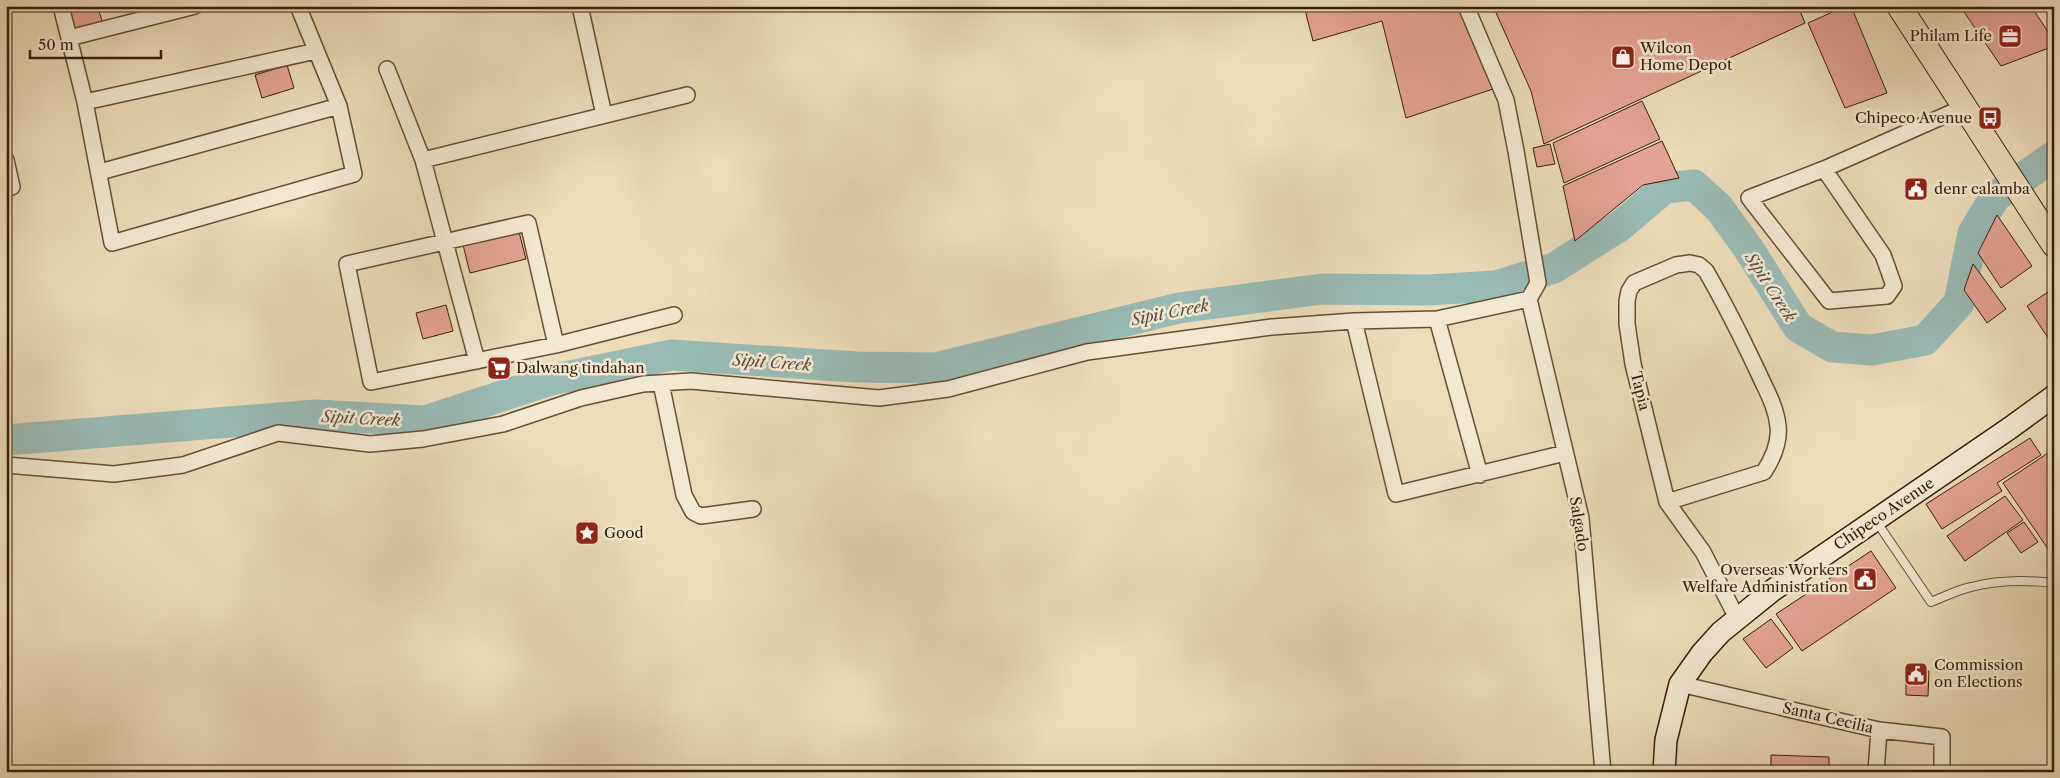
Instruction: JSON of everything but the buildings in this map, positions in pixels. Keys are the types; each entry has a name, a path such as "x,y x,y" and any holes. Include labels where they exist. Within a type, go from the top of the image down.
{"main road":[{"path":"1899,6 2054,245"},
{"name":"Chipeco Avenue","path":"1664,772 1666,740 1680,684 1702,653 1721,632 1773,590 2054,396"}],"street":[{"path":"61,6 100,172 112,243 354,174 339,106 298,6"},
{"path":"69,38 195,6"},
{"path":"580,6 604,115"},
{"path":"6,466 114,474 183,464 278,433 370,444 423,439 503,424 581,398 643,384 691,381 879,398 948,389 1087,352 1272,327 1354,321 1437,319 1529,298 1538,283 1506,100 1466,6"},
{"path":"84,102 316,51"},
{"path":"387,69 423,160 477,361"},
{"path":"423,160 687,95"},
{"path":"100,172 339,106"},
{"path":"1824,169 1883,255 1894,286 1887,296 1829,301 1749,198 1824,169 1964,107"},
{"path":"6,160 12,187"},
{"path":"556,345 528,222 347,264 371,382 556,345 674,315"},
{"name":"Tapia","path":"1667,502 1764,472 1772,460 1777,446 1778,427 1775,408 1736,326 1706,270 1699,265 1690,263 1676,265 1634,283 1629,292 1626,313 1633,364 1667,502 1703,552 1738,620"},
{"name":"Salgado","path":"1529,298 1581,518 1603,772"},
{"path":"1437,319 1480,475"},
{"path":"1354,321 1396,494 1565,453"},
{"path":"661,383 684,495 692,512 701,516 753,509"},
{"name":"Santa Cecilia","path":"1680,684 1879,730 1942,736 1942,772"},
{"path":"1876,772 1879,730"}],"lane":[{"path":"1875,519 1930,602 1970,587 2001,582 2039,581 2054,583"}],"waterway":[{"name":"Sipit Creek","path":"6,440 316,415 425,421 551,380 672,355 856,367 935,368 1179,308 1322,289 1428,290 1496,286 1554,268 1620,226 1665,188 1694,185 1719,208 1748,248 1798,327 1832,347 1872,350 1925,340 1959,303 1973,233 1995,197 2054,156"}],"place":[{"name":"Philam Life","path":"2010,36"},
{"name":"Wilcon Home Depot","path":"1623,57"},
{"name":"Chipeco Avenue","path":"1990,118"},
{"name":"denr calamba","path":"1916,189"},
{"name":"Dalwang tindahan","path":"499,368"},
{"name":"Good","path":"587,533"},
{"name":"Overseas Workers Welfare Administration","path":"1865,579"},
{"name":"Commission on Elections","path":"1916,674"}]}
